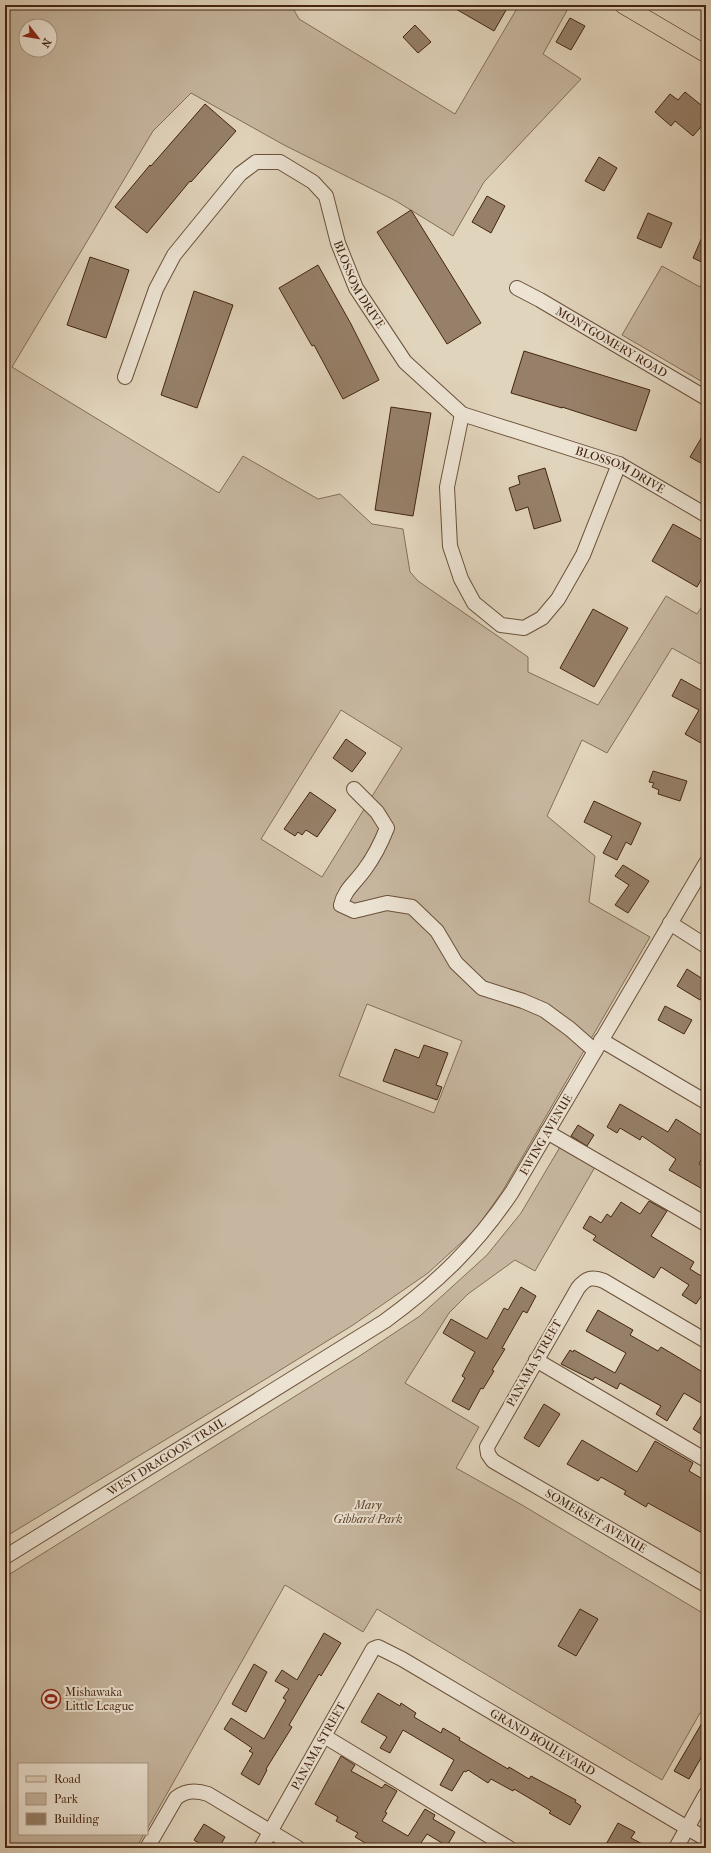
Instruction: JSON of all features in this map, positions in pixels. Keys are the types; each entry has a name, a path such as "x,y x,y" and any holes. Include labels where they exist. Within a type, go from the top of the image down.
{"main road":[{"path":"623,5 706,54"}],"street":[{"name":"BLOSSOM DRIVE","path":"125,377 156,289 174,255 240,174 256,162 280,162 313,182 326,196 338,242 356,288 404,362 462,414 619,464 706,515"},
{"name":"MONTGOMERY ROAD","path":"517,288 706,398"},
{"path":"462,414 447,487 450,546 461,580 474,603 501,625 524,628 542,618 558,599 584,555 619,464"},
{"path":"354,789 377,812 387,828 379,848 365,869 343,896 341,905 354,911 387,902 412,907 437,931 456,963 482,988 523,1001 544,1010 570,1029 598,1045 706,1102"},
{"name":"EWING AVENUE","path":"328,1356 385,1321 414,1300 436,1282 477,1240 499,1211 547,1132 706,863"},
{"path":"670,923 706,946"},
{"path":"547,1132 706,1224"},
{"name":"PANAMA STREET","path":"488,1454 488,1447 536,1360 583,1281 590,1278 597,1278 604,1281 706,1341"},
{"name":"WEST DRAGOON TRAIL","path":"5,1557 328,1356"},
{"path":"536,1360 706,1460"},
{"name":"SOMERSET AVENUE","path":"488,1454 493,1461 706,1586"},
{"name":"PANAMA STREET","path":"261,1848 373,1649 378,1647"},
{"name":"GRAND BOULEVARD","path":"378,1647 402,1659 706,1839"},
{"path":"324,1736 509,1848"},
{"path":"147,1848 176,1798 183,1793 194,1791 208,1794 298,1848"},
{"path":"676,1848 706,1794"}],"green space":[{"path":"5,5 291,5 299,19 455,114 519,5 570,5 543,54 581,79 484,182 453,236 396,201 284,145 191,93 153,131 12,367 219,493 243,456 318,499 340,494 372,524 403,529 410,572 418,581 528,657 528,672 598,705 666,596 697,614 706,600 706,667 672,648 607,753 582,740 547,816 595,856 589,902 650,937 502,1192 475,1230 428,1273 353,1325 5,1537","holes":["341,710 402,748 322,877 261,839","367,1004 462,1041 434,1113 339,1076"]},
{"path":"662,266 700,287 706,276 706,384 622,335"},
{"name":"Mary Gibbard Park","path":"560,1147 595,1167 535,1271 515,1260 468,1294 449,1313 405,1383 479,1427 456,1468 522,1505 706,1615 706,1715 700,1713 662,1780 377,1609 363,1632 285,1585 148,1827 148,1763 18,1763 18,1835 143,1835 136,1848 5,1848 5,1577 358,1357 420,1316 487,1255 521,1213"}],"building":[{"path":"449,5 509,5 494,31"},
{"path":"570,18 585,26 571,50 556,42"},
{"path":"415,25 431,42 418,53 403,37"},
{"path":"685,92 706,109 706,121 693,136 675,121 671,126 655,112 670,94 678,100"},
{"path":"205,104 236,131 191,182 190,181 147,233 115,207 150,165 151,166"},
{"path":"599,157 617,168 604,191 585,181"},
{"path":"487,196 505,206 491,233 472,222"},
{"path":"411,210 481,323 447,344 377,232"},
{"path":"648,213 672,223 661,248 637,238"},
{"path":"706,228 706,264 693,258"},
{"path":"90,257 129,270 106,338 67,325"},
{"path":"318,265 351,324 379,380 343,399 314,345 312,346 279,288"},
{"path":"194,291 233,305 197,408 161,395"},
{"path":"524,351 650,390 636,431 562,407 511,393"},
{"path":"391,407 431,413 413,516 375,510"},
{"path":"706,430 706,466 690,457"},
{"path":"545,468 561,521 534,529 528,507 516,511 509,488 520,484 518,476"},
{"path":"673,524 706,542 706,571 697,587 652,561"},
{"path":"593,609 628,628 594,687 560,668"},
{"path":"681,679 706,693 706,746 685,734 699,710 672,696"},
{"path":"346,739 366,753 352,772 333,758"},
{"path":"653,771 687,781 680,801 658,794 659,790 652,787 654,783 649,782"},
{"path":"310,792 336,810 317,837 306,830 302,835 298,832 295,836 284,829"},
{"path":"594,801 641,823 631,845 626,842 617,860 603,853 612,836 584,822"},
{"path":"623,865 649,881 628,913 615,905 629,885 615,876"},
{"path":"687,969 706,981 706,990 700,1000 677,986"},
{"path":"665,1006 692,1020 684,1034 658,1020"},
{"path":"424,1045 448,1053 436,1085 442,1087 437,1100 383,1081 395,1049 419,1058"},
{"path":"620,1104 668,1132 676,1119 706,1138 706,1152 699,1164 706,1168 706,1191 669,1170 676,1159 642,1136 640,1140 620,1128 617,1133 607,1127"},
{"path":"578,1125 594,1135 587,1146 571,1136"},
{"path":"649,1201 667,1211 651,1236 694,1262 690,1269 706,1279 706,1289 696,1304 682,1295 689,1285 661,1267 654,1278 593,1240 596,1236 583,1228 590,1216 601,1223 607,1214 611,1217 621,1202 640,1214"},
{"path":"521,1287 536,1296 527,1313 523,1311 502,1348 505,1349 492,1370 494,1371 483,1389 481,1388 469,1410 452,1401 465,1378 462,1376 475,1352 443,1333 451,1319 487,1339 504,1308 508,1310"},
{"path":"598,1310 633,1330 630,1335 658,1351 661,1347 706,1374 706,1406 684,1393 667,1421 656,1414 661,1406 620,1383 617,1389 595,1377 593,1380 561,1364 570,1350 573,1352 574,1350 615,1373 626,1353 586,1331"},
{"path":"544,1404 560,1414 539,1447 524,1438"},
{"path":"706,1408 706,1437 693,1429"},
{"path":"582,1440 637,1472 655,1441 693,1463 689,1471 706,1481 706,1535 648,1503 646,1507 624,1494 626,1491 601,1477 598,1481 567,1464"},
{"path":"580,1609 598,1619 576,1656 558,1646"},
{"path":"324,1633 341,1643 321,1676 319,1674 289,1725 292,1727 266,1769 267,1770 259,1785 241,1774 253,1753 249,1751 252,1748 224,1729 231,1718 264,1739 286,1700 283,1698 289,1689 275,1681 282,1670 297,1680"},
{"path":"254,1664 267,1672 246,1712 232,1704"},
{"path":"378,1693 400,1706 401,1703 416,1713 414,1717 441,1733 443,1728 460,1738 459,1740 508,1769 509,1767 529,1779 531,1776 576,1800 575,1802 581,1806 570,1825 549,1813 551,1811 514,1789 513,1791 491,1779 488,1783 468,1770 466,1772 464,1771 452,1791 440,1785 454,1760 403,1730 390,1753 380,1748 387,1737 361,1722"},
{"path":"706,1716 706,1749 689,1779 674,1771"},
{"path":"341,1756 355,1765 351,1771 382,1788 385,1784 397,1791 385,1812 387,1813 382,1821 408,1836 425,1809 435,1815 433,1819 455,1832 447,1846 427,1834 421,1843 429,1848 374,1848 355,1837 358,1833 336,1821 338,1817 315,1804"},
{"path":"618,1823 635,1832 631,1838 650,1848 604,1848"},
{"path":"204,1824 225,1837 219,1848 207,1848 194,1840"}],"place":[{"name":"Mishawaka Little League","path":"51,1699"}]}
